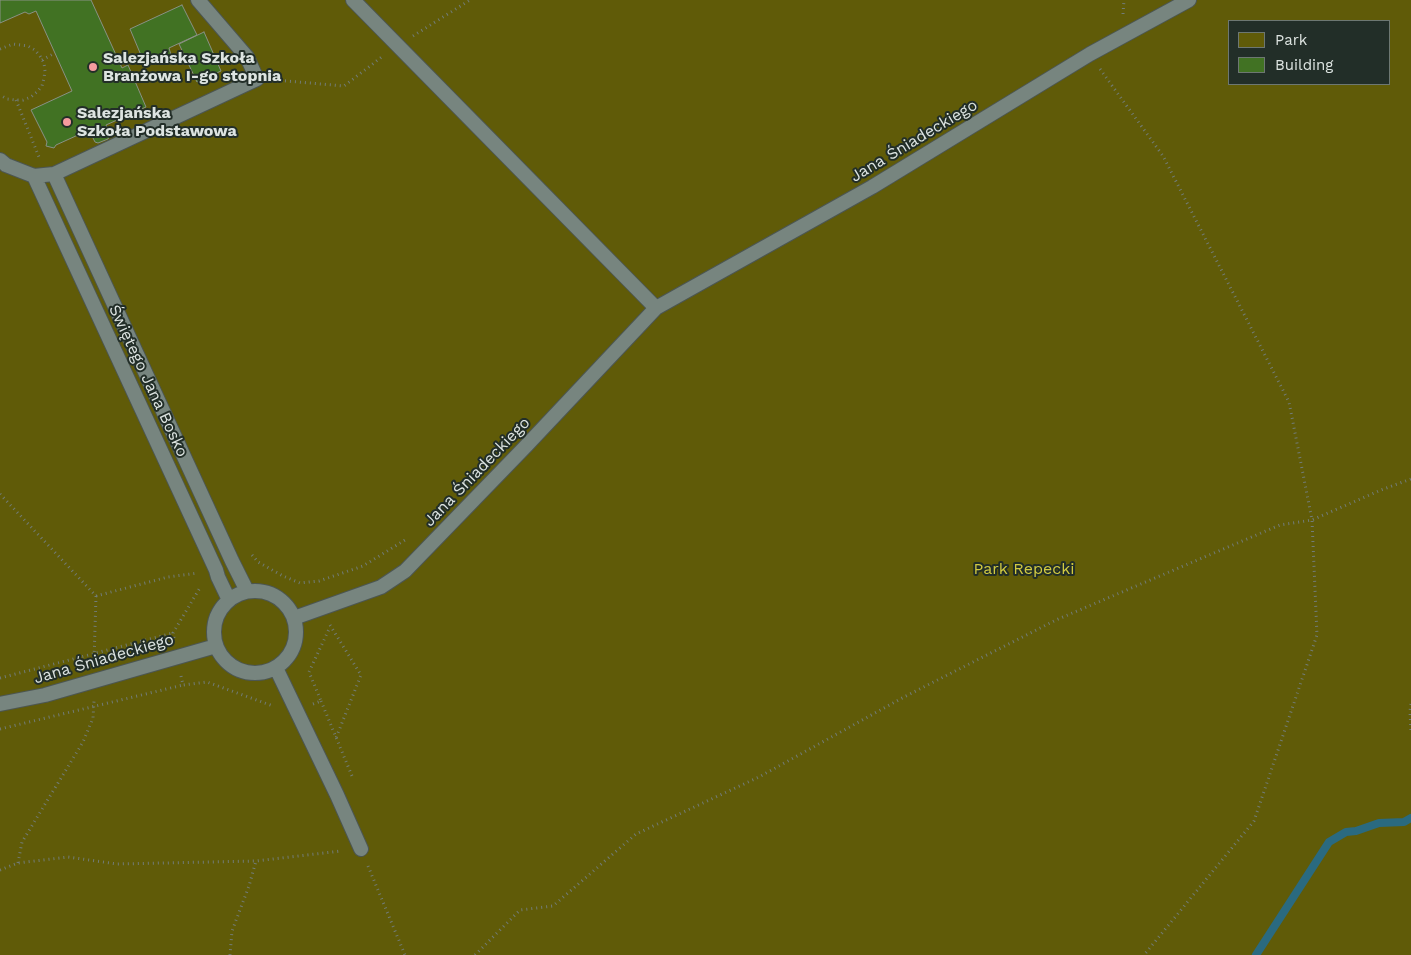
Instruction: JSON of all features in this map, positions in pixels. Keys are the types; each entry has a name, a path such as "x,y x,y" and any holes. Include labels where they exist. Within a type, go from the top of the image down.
{"lane":[{"path":"0,160 6,165 45,175 257,79 248,57 198,0"},
{"path":"353,0 656,308"},
{"name":"Jana Śniadeckiego","path":"294,618 381,587 405,571 527,446 656,308 872,187 1090,54 1189,0"},
{"name":"Świętego Jana Bosko","path":"45,175 212,571 218,578 229,600"},
{"name":"Świętego Jana Bosko","path":"45,175 247,592"},
{"path":"259,591 281,599 289,608 297,630 296,641 285,661 265,673 241,671 230,665 222,657 216,646 214,634 215,621 221,610 234,596 247,592 259,591"},
{"name":"Jana Śniadeckiego","path":"0,704 45,695 216,646"},
{"path":"276,668 337,795 360,848"}],"path":[{"path":"257,79 344,86 397,44 427,28 470,0"},
{"path":"1123,15 1124,0"},
{"path":"0,49 13,44 28,46 35,50 42,60 45,71 42,86 31,97 16,100 7,99 0,95"},
{"path":"42,60 55,53"},
{"path":"1090,54 1162,156 1289,402 1312,520 1317,634 1254,821 1144,955"},
{"path":"16,100 45,175"},
{"path":"475,955 520,910 553,906 636,834 760,777 904,697 1056,620 1280,525 1312,520 1411,479"},
{"path":"0,494 96,596 95,669"},
{"path":"258,562 300,583 319,581 363,566 409,538"},
{"path":"96,596 168,577 212,571"},
{"path":"0,678 173,633 202,584 212,571"},
{"path":"0,728 183,685 207,682 277,708 310,706 321,701 309,672 330,626 361,675 336,738"},
{"path":"173,633 179,656 183,685"},
{"path":"18,863 22,842 83,742 93,718 94,699"},
{"path":"1411,704 1411,732"},
{"path":"0,870 18,863 68,857 117,864 256,861 360,848 405,955"},
{"path":"230,955 232,931 256,861"}],"green space":[{"name":"Park Repecki","path":"0,0 1411,0 1411,955 0,955"}],"building":[{"path":"0,0 91,0 122,68 128,65 146,107 106,125 110,135 108,139 98,143 95,142 89,130 56,145 54,148 46,146 47,142 31,110 72,91 36,11 29,14 25,12 0,23"},
{"path":"182,5 197,35 169,48 171,55 158,61 155,55 143,60 130,29"},
{"path":"204,32 221,71 197,82 179,44"}],"waterway":[{"path":"1256,955 1329,842 1346,832 1356,831 1379,823 1404,822 1411,818"}],"place":[{"name":"Salezjańska Szkoła Branżowa I-go stopnia","path":"93,67"},
{"name":"Salezjańska Szkoła Podstawowa","path":"67,122"}]}
